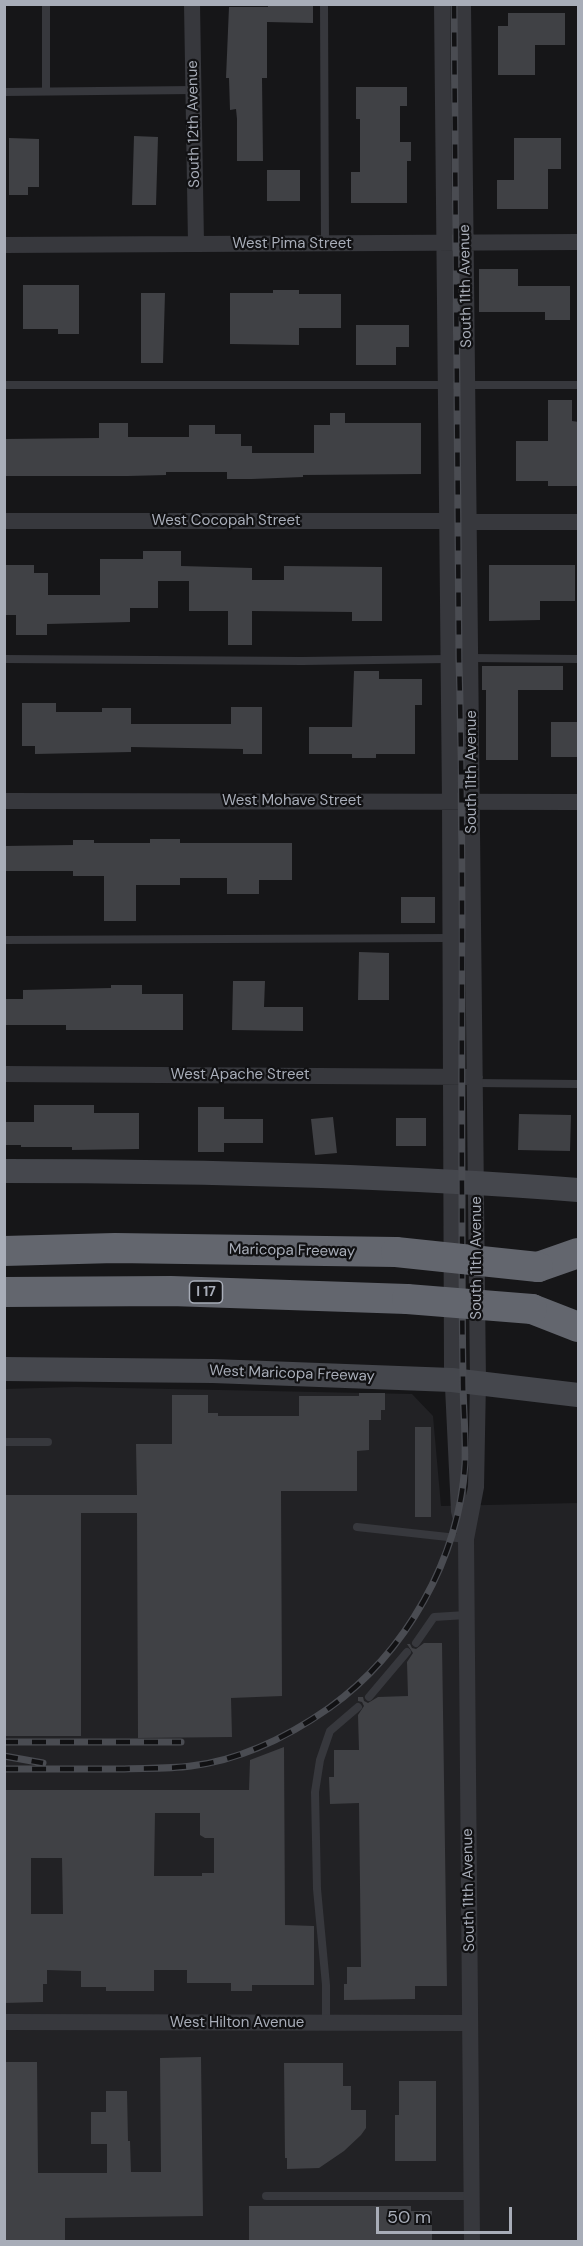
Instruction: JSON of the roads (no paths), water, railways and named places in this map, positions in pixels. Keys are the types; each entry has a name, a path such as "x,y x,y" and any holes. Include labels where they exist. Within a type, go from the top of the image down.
{"highway":[{"name":"Maricopa Freeway","path":"4,1251 126,1248 396,1252 579,1270"},
{"path":"538,1267 579,1252"},
{"name":"I 17","path":"4,1292 171,1291 407,1299 579,1314"},
{"path":"532,1309 579,1327"}],"main road":[{"path":"4,1172 249,1174 476,1182 579,1190"},
{"name":"West Maricopa Freeway","path":"4,1369 213,1371 452,1380 579,1395"}],"street":[{"name":"South 12th Avenue","path":"192,4 196,244"},
{"name":"South 11th Avenue","path":"442,4 450,801 452,1380 459,1511 466,1539"},
{"name":"South 11th Avenue","path":"463,4 478,1382 476,1487 466,1539 472,2241"},
{"name":"West Pima Street","path":"4,245 579,242"},
{"name":"West Cocopah Street","path":"4,521 447,521"},
{"path":"470,522 579,522"},
{"name":"West Mohave Street","path":"4,801 579,802"},
{"name":"West Apache Street","path":"4,1074 451,1076 475,1080"},
{"name":"West Hilton Avenue","path":"4,2022 470,2023"}],"lane":[{"path":"46,4 46,90"},
{"path":"324,4 325,244"},
{"path":"4,92 194,90"},
{"path":"4,385 579,385"},
{"path":"4,658 302,661 448,659"},
{"path":"471,658 579,659"},
{"path":"4,940 450,938"},
{"path":"475,1080 579,1084"},
{"path":"4,1442 48,1442"},
{"path":"357,1527 466,1539"},
{"path":"416,1643 434,1617 466,1615"},
{"path":"369,1697 407,1652"},
{"path":"326,2023 326,1985 317,1889 315,1792 320,1760 330,1731 358,1707"},
{"path":"266,2196 472,2196"}],"railway":[{"path":"4,1769 120,1769 191,1766 246,1752 298,1728 357,1686 404,1632 424,1601 440,1568 461,1500 465,1453 462,1310 462,861 454,4"},
{"path":"4,1742 181,1742"},
{"path":"4,1756 43,1763"}]}
